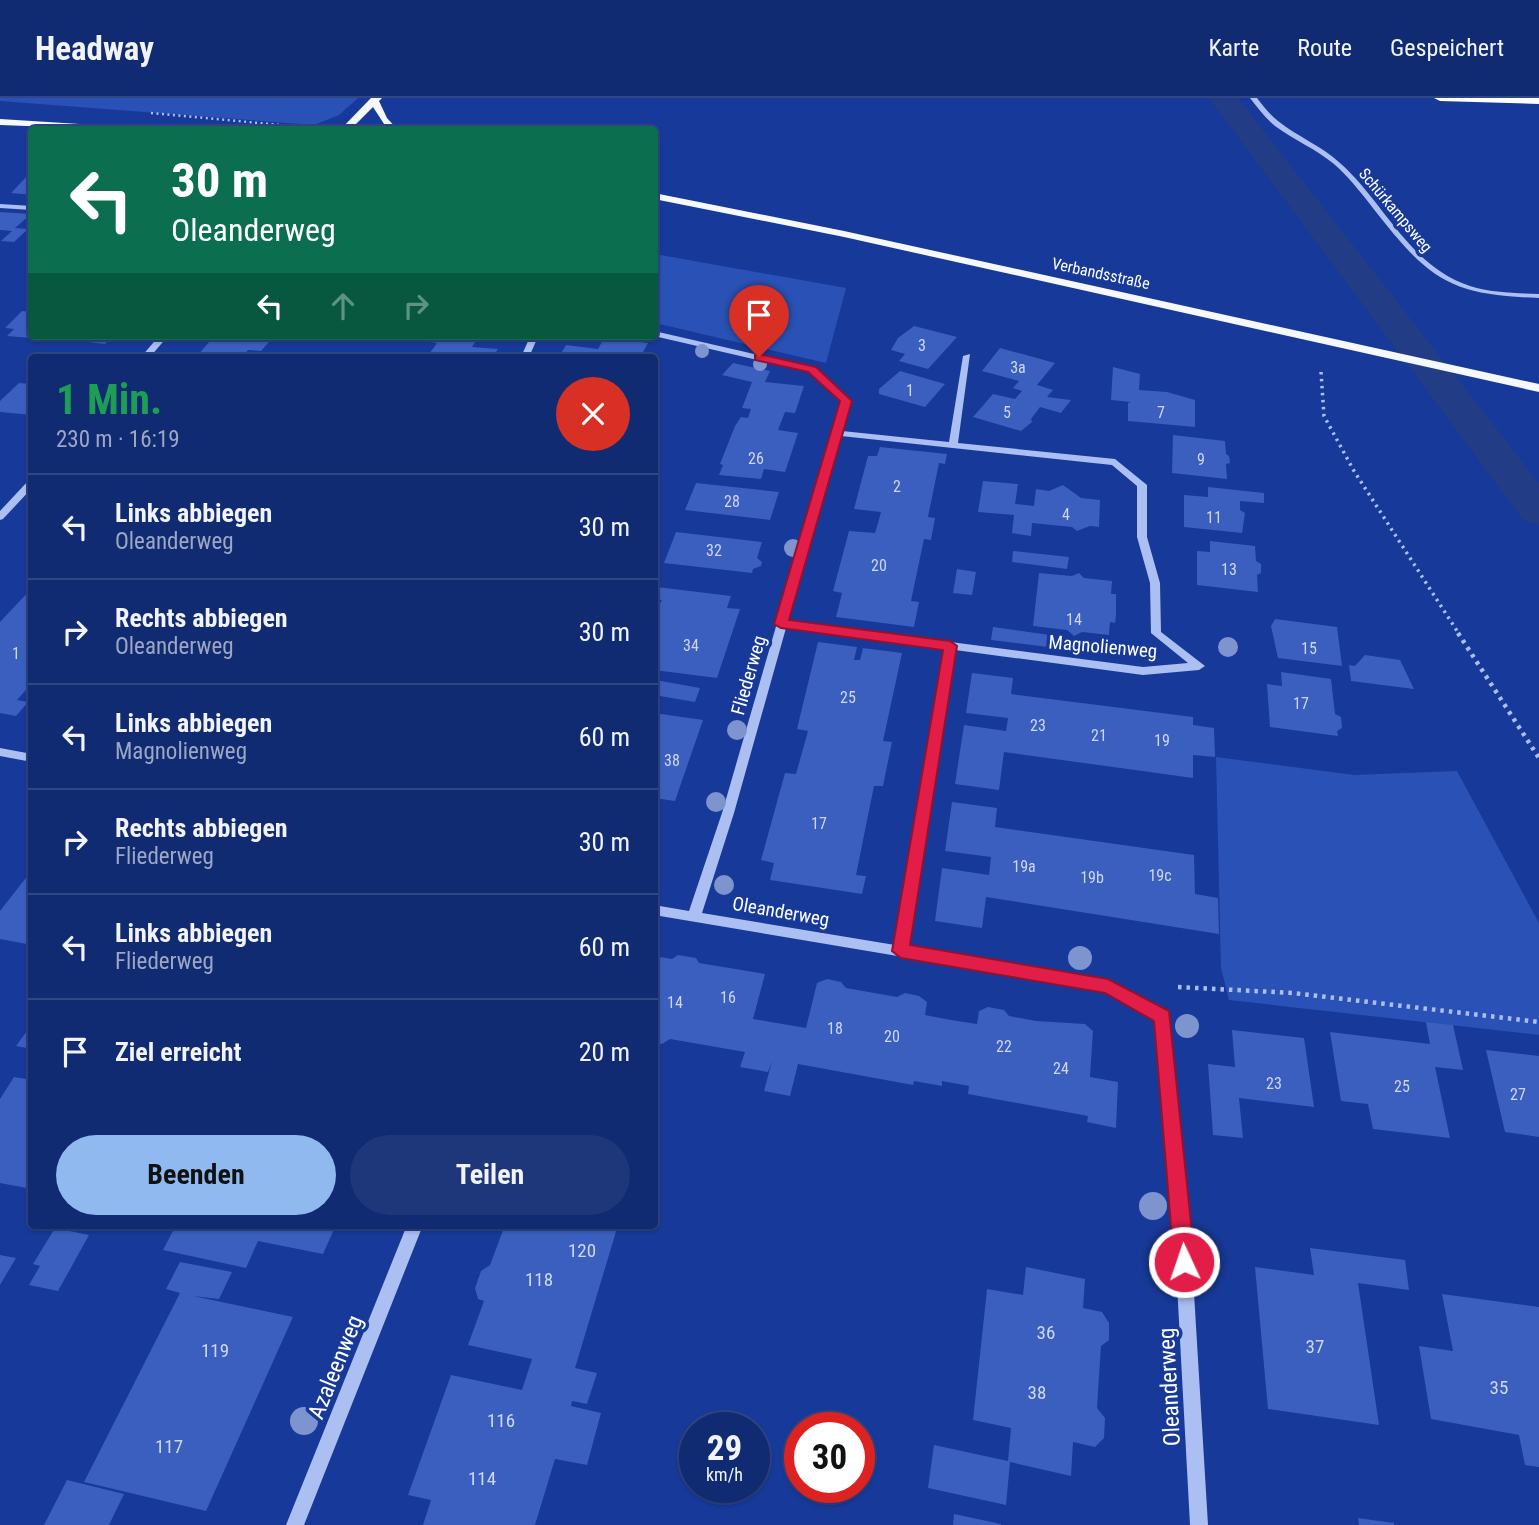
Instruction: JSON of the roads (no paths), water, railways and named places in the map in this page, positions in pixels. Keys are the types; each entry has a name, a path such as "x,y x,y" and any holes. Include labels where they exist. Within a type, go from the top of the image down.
{"highway":[{"path":"1440,98 1539,101"}],"main road":[{"path":"348,126 376,99 383,119 390,126"},
{"path":"0,122 64,126"},
{"name":"Verbandsstraße","path":"658,197 1539,388"}],"street":[{"name":"Schürkampsweg","path":"1253,98 1278,124 1323,151 1344,170 1421,262 1441,278 1473,290 1509,297 1539,296"},
{"path":"0,206 28,208"},
{"name":"Fliederweg","path":"658,333 812,370 846,401 694,916"},
{"path":"148,354 160,340"},
{"path":"953,444 967,356"},
{"name":"Magnolienweg","path":"781,624 1143,671 1199,666 1156,633 1155,583 1142,537 1142,485 1115,462 838,433"},
{"path":"0,517 28,486"},
{"path":"901,951 950,646"},
{"path":"0,752 28,757"},
{"name":"Oleanderweg","path":"658,911 1108,986 1163,1017 1181,1210 1199,1525"},
{"name":"Azaleenweg","path":"295,1525 413,1229"}],"waterway":[{"path":"1223,98 1539,512"}]}
